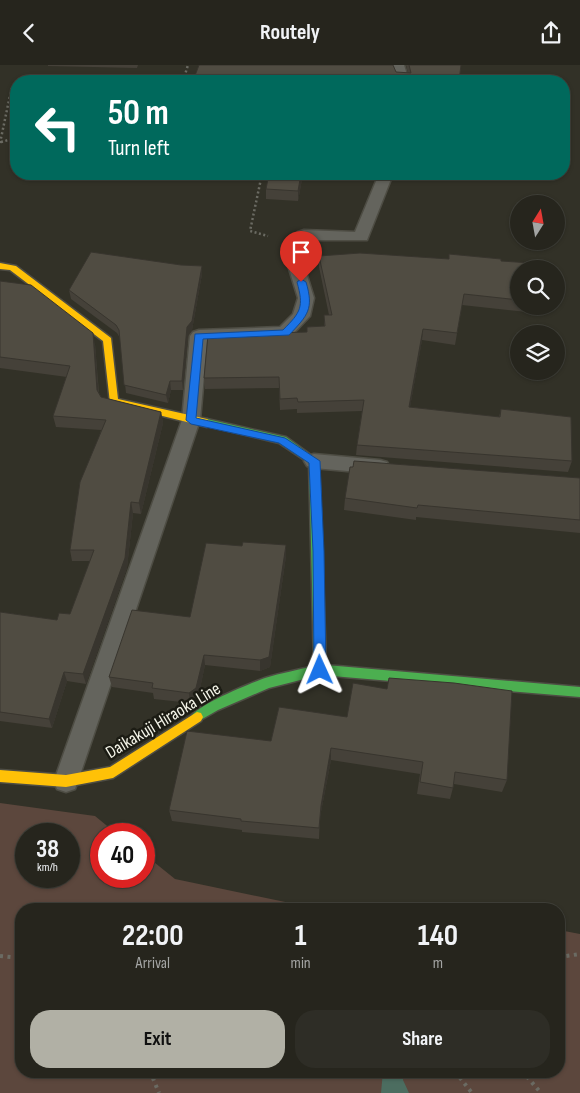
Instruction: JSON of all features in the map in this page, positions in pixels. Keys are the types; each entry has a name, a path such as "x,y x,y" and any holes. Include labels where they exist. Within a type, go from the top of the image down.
{"street":[{"path":"0,266 13,268 108,340 113,401 282,440 314,461 320,670"},
{"name":"Daikakuji Hiraoka Line","path":"0,776 66,781 113,772 214,706 267,683 320,670 580,692"}],"lane":[{"path":"66,781 191,420 199,336 285,333 301,316 306,298 291,249 304,235 361,237 384,180"},
{"path":"314,461 403,468"}],"path":[{"path":"0,142 10,95"},
{"path":"261,180 250,231 296,243"},
{"path":"565,956 580,954"},
{"path":"0,956 15,957"},
{"path":"153,1078 159,1093"},
{"path":"460,1078 472,1093"},
{"path":"528,1078 541,1093"}],"shaded area":[{"path":"0,803 95,816 104,823 90,823 90,888 155,888 155,863 175,879 290,903 15,903 15,1078 565,1078 565,931 580,934 580,1093 0,1093"},
{"path":"382,1078 403,1078 409,1093 381,1093"}],"building":[{"path":"199,65 393,65 396,72 411,73 409,65 461,65 460,75 195,75"},
{"path":"268,180 300,180 298,191 266,189"},
{"path":"91,252 181,265 202,266 192,321 187,327 182,381 170,381 166,395 124,385 119,330 116,325 69,290"},
{"path":"360,253 449,259 449,254 510,262 510,299 464,294 457,333 423,329 409,407 500,417 501,409 571,417 572,461 357,445 364,400 298,402 297,398 280,399 279,377 204,378 208,335 307,332 307,327 325,326 324,315 332,315 319,256"},
{"path":"0,281 31,285 93,333 97,390 101,397 161,412 139,503 131,502 125,558 83,674 64,672 49,719 0,712 0,612 57,620 59,613 70,614 94,550 70,550 80,482 106,420 53,416 70,366 0,357"},
{"path":"354,461 580,478 580,520 418,505 417,508 345,498 350,467 353,467"},
{"path":"243,542 286,545 269,657 260,660 204,655 196,688 189,693 152,688 153,683 109,677 132,610 190,617 206,543 242,546"},
{"path":"389,678 454,683 512,691 507,780 455,772 453,788 420,782 423,762 331,748 319,828 241,821 241,819 169,810 187,731 271,741 279,707 347,717 353,683 387,689"}],"traffic: fast":[{"path":"207,423 282,440 314,461 320,670"},
{"path":"197,717 214,706 267,683 320,670 580,692"}],"traffic: slow":[{"path":"0,266 13,268 108,340 113,401 207,423"},
{"path":"0,776 66,781 113,772 197,717"}],"route":[{"path":"301,282 306,298 301,316 285,333 199,336 191,420 282,440 314,461 320,670"}]}
